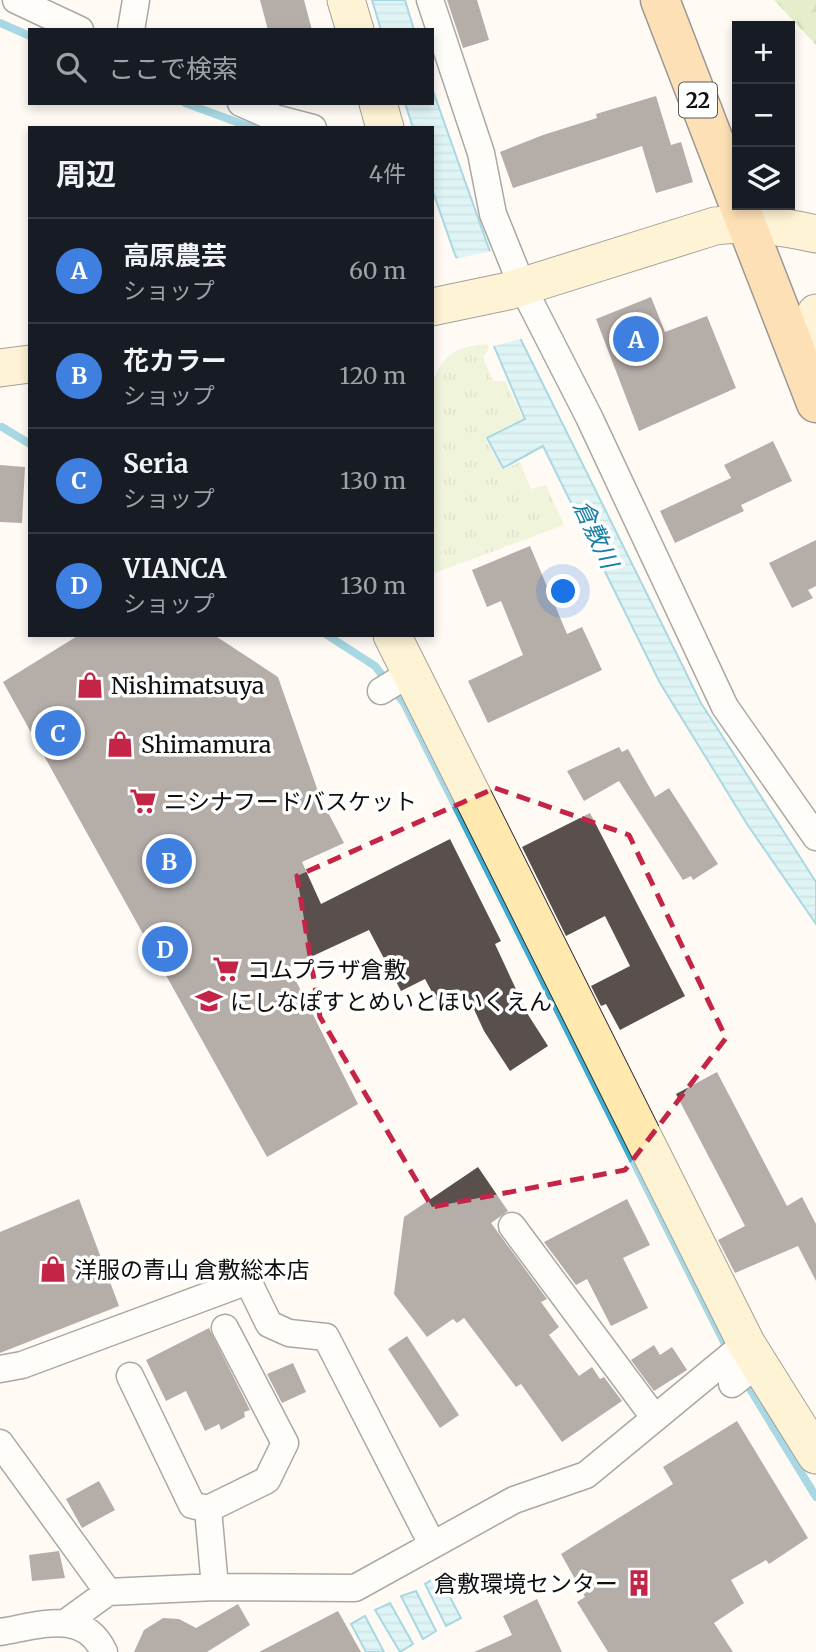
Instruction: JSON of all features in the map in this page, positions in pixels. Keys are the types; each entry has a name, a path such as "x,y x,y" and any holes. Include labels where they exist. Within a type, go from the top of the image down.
{"main road":[{"name":"22","path":"660,0 732,187"},
{"name":"22","path":"741,210 816,403"}],"street":[{"path":"16,0 43,6 77,28"},
{"path":"131,28 136,0"},
{"path":"346,0 354,28"},
{"path":"430,0 481,153 493,214 515,288 589,417 725,707 816,836"},
{"path":"246,105 275,118 305,126"},
{"path":"379,105 384,126"},
{"path":"434,307 515,288 715,226 741,210 781,226 816,234"},
{"path":"799,356 816,313"},
{"path":"0,368 28,364"},
{"path":"392,637 394,683 740,1365 816,1455"},
{"path":"512,1226 654,1417"},
{"path":"0,1369 22,1365 247,1281 269,1324 289,1333 326,1337 432,1544"},
{"path":"130,1376 191,1505 208,1509 267,1480 285,1443 225,1328"},
{"path":"0,1632 68,1621 108,1592 215,1587 355,1588 514,1500 586,1475 654,1417 740,1365"},
{"path":"0,1443 108,1592"},
{"path":"208,1509 215,1587"},
{"path":"68,1621 97,1638 104,1652"}],"highlighted area":[{"path":"495,788 629,835 726,1038 625,1170 432,1207 320,1017 297,876"}],"green space":[{"path":"774,0 816,0 816,45 795,21"},
{"path":"487,344 489,349 483,357 493,381 505,381 523,419 485,438 502,470 520,462 531,489 546,485 564,525 434,573 434,378 447,357 467,347"}],"water":[{"path":"372,0 405,0 413,28 380,28"},
{"name":"倉敷川","path":"434,94 522,342 701,703 816,882 816,924 747,824 660,683 543,446 503,468 487,438 525,419 454,252 434,195 434,126 412,126 406,105 434,105"},
{"path":"439,1576 461,1618 446,1626 425,1584"},
{"path":"416,1591 436,1631 423,1639 401,1596"},
{"path":"390,1603 413,1644 400,1652 375,1610"},
{"path":"365,1616 384,1652 366,1652 351,1624"}],"pier":[{"path":"492,251 524,338 490,347 454,259"}],"building":[{"path":"260,0 304,0 311,28 267,28"},
{"path":"447,0 477,0 489,40 463,48"},
{"path":"656,96 671,145 681,142 693,182 656,193 642,146 513,188 500,152 597,118 596,114"},
{"path":"651,297 665,332 707,316 736,388 639,431 596,319"},
{"path":"773,441 792,481 741,505 744,511 675,543 660,511 731,478 724,465"},
{"path":"0,465 25,467 22,523 0,522"},
{"path":"816,540 816,586 808,590 813,598 792,608 769,563"},
{"path":"530,546 567,634 582,627 602,670 488,723 468,681 523,655 501,601 487,607 472,570"},
{"name":"コムプラザ倉敷","path":"76,637 217,637 278,677 320,797 344,843 302,862 321,904 450,839 501,941 495,944 527,1013 548,1046 510,1071 484,1031 467,994 440,1007 425,979 401,991 369,930 289,967 358,1104 267,1157 3,682"},
{"path":"619,747 622,752 628,749 655,797 669,788 718,864 693,880 691,876 683,880 619,781 584,801 567,771"},
{"path":"590,813 685,996 620,1030 606,1004 601,1006 591,986 630,966 605,916 566,936 522,847"},
{"path":"717,1072 787,1206 802,1197 816,1224 816,1281 798,1246 735,1273 718,1240 745,1226 676,1094"},
{"path":"478,1167 508,1211 491,1223 547,1299 541,1302 559,1327 549,1335 579,1376 592,1367 600,1379 604,1377 622,1401 562,1442 521,1384 516,1387 464,1318 457,1323 453,1319 427,1337 394,1294 404,1217"},
{"name":"洋服の青山 倉敷総本店","path":"79,1199 119,1306 0,1353 0,1232"},
{"path":"627,1199 650,1245 623,1258 648,1308 611,1326 587,1279 576,1285 544,1242"},
{"path":"209,1328 250,1410 244,1412 245,1417 221,1430 219,1424 205,1431 186,1391 166,1401 146,1360"},
{"path":"407,1336 459,1415 440,1428 388,1349"},
{"path":"654,1345 660,1355 672,1347 687,1370 654,1391 631,1360"},
{"path":"293,1363 306,1392 282,1403 267,1374"},
{"path":"737,1421 808,1538 769,1564 766,1560 731,1580 744,1603 714,1623 733,1652 608,1652 577,1602 585,1597 561,1554 673,1484 663,1467"},
{"path":"99,1481 115,1510 82,1528 66,1499"},
{"path":"59,1551 65,1578 32,1581 29,1555"},
{"path":"537,1599 562,1652 474,1652 512,1635 503,1616"},
{"path":"238,1604 250,1625 207,1652 134,1652 144,1630 163,1618 179,1619 196,1628"},
{"path":"338,1611 361,1652 259,1652"}],"waterway":[{"path":"0,23 28,35"},
{"path":"190,105 248,126"},
{"path":"2,427 28,443"},
{"path":"330,637 375,666 404,703 729,1352"},
{"path":"744,1379 816,1497"}],"place":[{"name":"高原農芸","path":"636,339"},
{"name":"Nishimatsuya","path":"90,685"},
{"name":"Seria","path":"58,733"},
{"name":"Shimamura","path":"120,744"},
{"name":"ニシナフードバスケット","path":"143,801"},
{"name":"花カラー","path":"169,861"},
{"name":"VIANCA","path":"165,949"},
{"name":"コムプラザ倉敷","path":"226,969"},
{"name":"にしなぽすとめいとほいくえん","path":"209,1001"},
{"name":"洋服の青山 倉敷総本店","path":"53,1269"},
{"name":"倉敷環境センター","path":"639,1583"}]}
